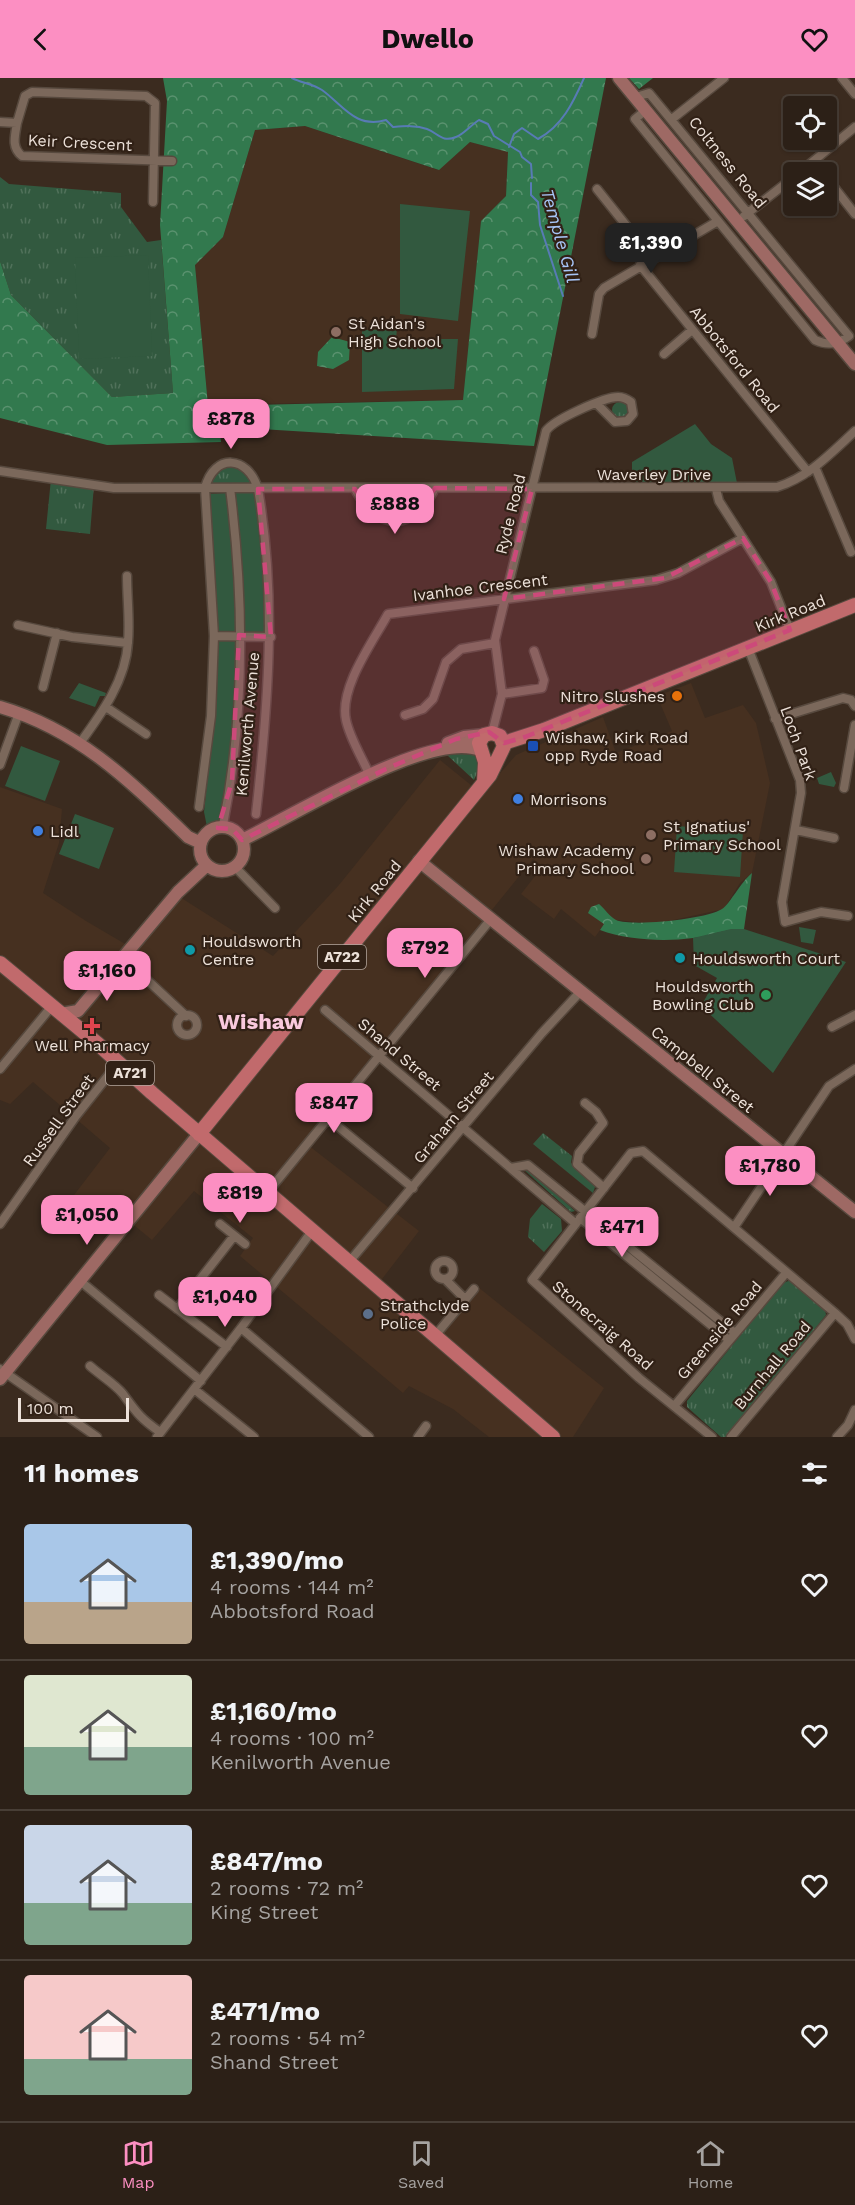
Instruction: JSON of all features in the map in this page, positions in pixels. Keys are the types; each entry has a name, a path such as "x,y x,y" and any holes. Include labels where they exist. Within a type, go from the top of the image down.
{"main road":[{"name":"Kirk Road","path":"482,752 491,758 503,748 855,605"},
{"path":"484,781 480,740 488,734 500,736 503,748"},
{"name":"Kirk Road","path":"199,1134 496,766 503,748"},
{"name":"A721","path":"0,963 119,1062 267,1193 553,1437"}],"street":[{"name":"Coltness Road","path":"620,78 855,364"},
{"path":"672,119 724,78"},
{"path":"842,78 855,94"},
{"path":"0,122 17,123 25,96 32,92 146,96 155,103 153,202"},
{"name":"Coltness Road","path":"636,97 650,93 672,119 849,336 838,343"},
{"path":"646,111 635,119 815,339 823,343 838,343"},
{"name":"Keir Crescent","path":"17,123 14,144 17,152 22,156 172,161"},
{"path":"814,161 855,127"},
{"path":"738,222 783,185"},
{"path":"597,189 652,259"},
{"path":"837,191 855,214"},
{"path":"592,334 598,294 640,265 718,221"},
{"name":"Abbotsford Road","path":"640,265 811,470 851,552"},
{"path":"664,354 692,330"},
{"name":"Ryde Road","path":"488,734 502,694 495,643 504,599 549,426 597,404"},
{"name":"Waverley Drive","path":"0,471 114,488 716,489 777,487 794,482 811,470 855,431"},
{"path":"199,807 211,716 214,636 205,488 216,467 225,463 237,463 251,473 258,489"},
{"name":"Kenilworth Avenue","path":"218,828 223,825 232,781 238,704 239,570 230,488"},
{"path":"355,489 373,514 390,522 405,519 418,512 428,501 435,488"},
{"name":"Kenilworth Avenue","path":"256,814 267,717 271,637 258,489"},
{"path":"716,489 719,501 771,582 790,630"},
{"name":"Ivanhoe Crescent","path":"370,776 346,723 344,708 346,692 387,614 665,578 743,538"},
{"path":"80,743 106,707 115,687 128,643 127,576"},
{"path":"18,625 86,639 128,643"},
{"path":"43,687 57,633"},
{"name":"Kenilworth Avenue","path":"214,636 271,637"},
{"path":"405,715 423,709 433,699 446,662 461,649 495,643"},
{"name":"Loch Park","path":"748,648 800,780 801,793 796,830 782,902 785,922 821,912 848,916"},
{"path":"502,694 542,688 544,680 534,651"},
{"path":"775,719 843,698 851,700 855,706"},
{"path":"0,707 46,723 80,743 109,763 188,837 201,843"},
{"path":"106,707 146,734"},
{"path":"0,765 19,713"},
{"path":"844,788 855,725"},
{"path":"242,840 370,776 441,749 456,740 488,734"},
{"path":"441,749 459,746 482,752"},
{"path":"218,828 232,829 242,840 244,854 235,867 226,871 216,870 207,865 201,851 201,843 209,832 218,828"},
{"path":"796,830 834,838"},
{"name":"Campbell Street","path":"419,861 855,1212"},
{"path":"0,1068 57,1010 78,1011 178,892 207,865"},
{"path":"235,867 275,908"},
{"path":"267,1193 491,919"},
{"path":"131,950 131,965 186,1016"},
{"path":"110,972 131,965"},
{"name":"Graham Street","path":"349,1262 542,1033 581,991"},
{"name":"Shand Street","path":"325,1010 511,1168 580,1217 732,1337"},
{"path":"832,1027 855,1015"},
{"name":"Russell Street","path":"0,1224 76,1116 119,1062"},
{"path":"735,1226 830,1086 855,1069"},
{"path":"585,1103 596,1112 603,1123 579,1153 577,1164 604,1188"},
{"path":"329,1119 413,1188"},
{"path":"97,1437 2,1373 199,1134"},
{"name":"Stonecraig Road","path":"712,1437 639,1378 587,1328 534,1284 534,1275 631,1153 643,1151 735,1226 786,1274 847,1324 855,1340"},
{"name":"Shand Street","path":"511,1168 528,1165 580,1217"},
{"path":"220,1224 245,1244"},
{"path":"90,1366 123,1394 129,1406 158,1435 242,1328 312,1231"},
{"path":"177,1309 234,1236"},
{"name":"Greenside Road","path":"675,1405 786,1274"},
{"path":"445,1279 465,1299"},
{"path":"79,1280 201,1381"},
{"path":"434,1337 474,1289"},
{"path":"159,1295 227,1347"},
{"name":"Burnhall Road","path":"731,1437 835,1313"},
{"path":"242,1328 369,1437"},
{"path":"194,1389 254,1437"},
{"path":"840,1436 852,1428 855,1410"},
{"path":"418,1437 426,1426"}],"highlighted area":[{"path":"435,488 532,489 504,599 665,578 743,538 771,582 790,630 525,737 504,743 489,732 456,739 386,769 242,840 232,829 218,828 232,781 239,635 271,637 258,489 355,489 373,515 390,522 418,512"}],"shaded area":[{"name":"St Aidan's High School","path":"305,126 438,170 470,142 508,152 506,196 481,222 463,400 208,405 195,264 223,237 255,130"},
{"path":"691,683 705,718 743,705 756,723 770,783 752,873 740,883 724,909 655,924 616,920 606,922 595,937 561,909 554,919 521,894 542,867 533,859 304,1142 419,1231 382,1279 436,1328 473,1283 604,1388 573,1437 489,1437 453,1409 409,1386 403,1393 240,1256 253,1238 194,1191 152,1240 135,1226 111,1230 71,1199 110,1148 33,1082 10,1104 0,1100 0,787 62,809 59,843 43,893 86,921 132,948 175,894 273,956 339,885 440,760 482,794 516,755 603,717 616,753 672,731 657,696"}],"green space":[{"path":"163,78 606,78 534,446 261,429 253,405 463,400 481,221 506,196 508,152 470,142 439,170 305,126 255,130 223,237 195,265 208,405 217,405 221,442 107,445 0,418 0,261 11,295 112,397 173,393 160,225 167,101"},
{"path":"629,78 653,78 639,89"},
{"path":"0,177 9,184 121,193 121,207 147,242 161,240 173,393 112,397 11,295 0,261"},
{"path":"400,204 470,211 458,321 400,314"},
{"path":"148,255 152,356 79,359 75,258"},
{"path":"397,329 396,339 458,339 454,389 362,392 362,330"},
{"path":"332,337 350,342 349,360 333,369 317,366 318,352"},
{"path":"617,402 623,402 628,410 626,416 617,418 612,413 612,407"},
{"path":"695,424 711,444 732,458 737,483 632,482 632,462"},
{"path":"234,466 249,475 250,483 211,483 217,469"},
{"path":"51,479 94,485 90,534 46,529"},
{"path":"228,493 237,570 237,633 217,633 214,553 208,494"},
{"path":"233,493 256,493 265,584 267,634 241,633"},
{"path":"218,638 235,638 234,710 230,757 219,828 207,827 204,812 214,716"},
{"path":"79,683 106,693 105,696 100,696 95,707 69,698"},
{"path":"21,746 60,761 45,801 5,786"},
{"path":"454,753 475,755 479,768 474,780 447,755"},
{"path":"831,772 836,783 834,787 819,784 817,778"},
{"path":"75,814 114,828 99,869 59,854"},
{"path":"677,826 743,831 740,877 674,872"},
{"path":"752,873 744,929 682,939 646,939 600,930 604,924 588,913 591,907 599,904 614,919 625,922 653,922 702,916 722,909"},
{"path":"799,927 816,930 813,944 801,942"},
{"name":"Houldsworth Bowling Club","path":"731,929 744,929 846,962 773,1073 701,1006 717,978 694,965 693,938"},
{"path":"543,1133 572,1156 571,1163 596,1184 593,1193 533,1144"},
{"path":"522,1168 529,1170 575,1211 571,1212"},
{"path":"542,1204 561,1219 562,1231 544,1252 528,1237 530,1219"},
{"path":"791,1280 825,1309 826,1315 727,1437 721,1437 687,1407 687,1401 783,1283"}],"waterway":[{"name":"Temple Gill","path":"292,78 319,88 350,114 366,121 386,120 393,127 423,128 440,137 451,139 459,136 479,120 488,124 494,136 520,152 522,157 531,164 532,178"},
{"name":"Temple Gill","path":"509,147 514,134 522,128 538,139 554,128 571,105 584,78"},
{"name":"Temple Gill","path":"531,183 531,195 538,202 540,225 563,296"}],"place":[{"name":"St Aidan's High School","path":"336,332"},
{"name":"Nitro Slushes","path":"677,696"},
{"name":"Wishaw, Kirk Road opp Ryde Road","path":"533,746"},
{"name":"Morrisons","path":"518,799"},
{"name":"Lidl","path":"38,831"},
{"name":"St Ignatius' Primary School","path":"651,835"},
{"name":"Wishaw Academy Primary School","path":"646,859"},
{"name":"Houldsworth Centre","path":"190,950"},
{"name":"Houldsworth Court","path":"680,958"},
{"name":"Houldsworth Bowling Club","path":"766,995"},
{"name":"Well Pharmacy","path":"92,1026"},
{"name":"Strathclyde Police","path":"368,1314"}],"district":[{"name":"Wishaw","path":"261,1021"}]}
